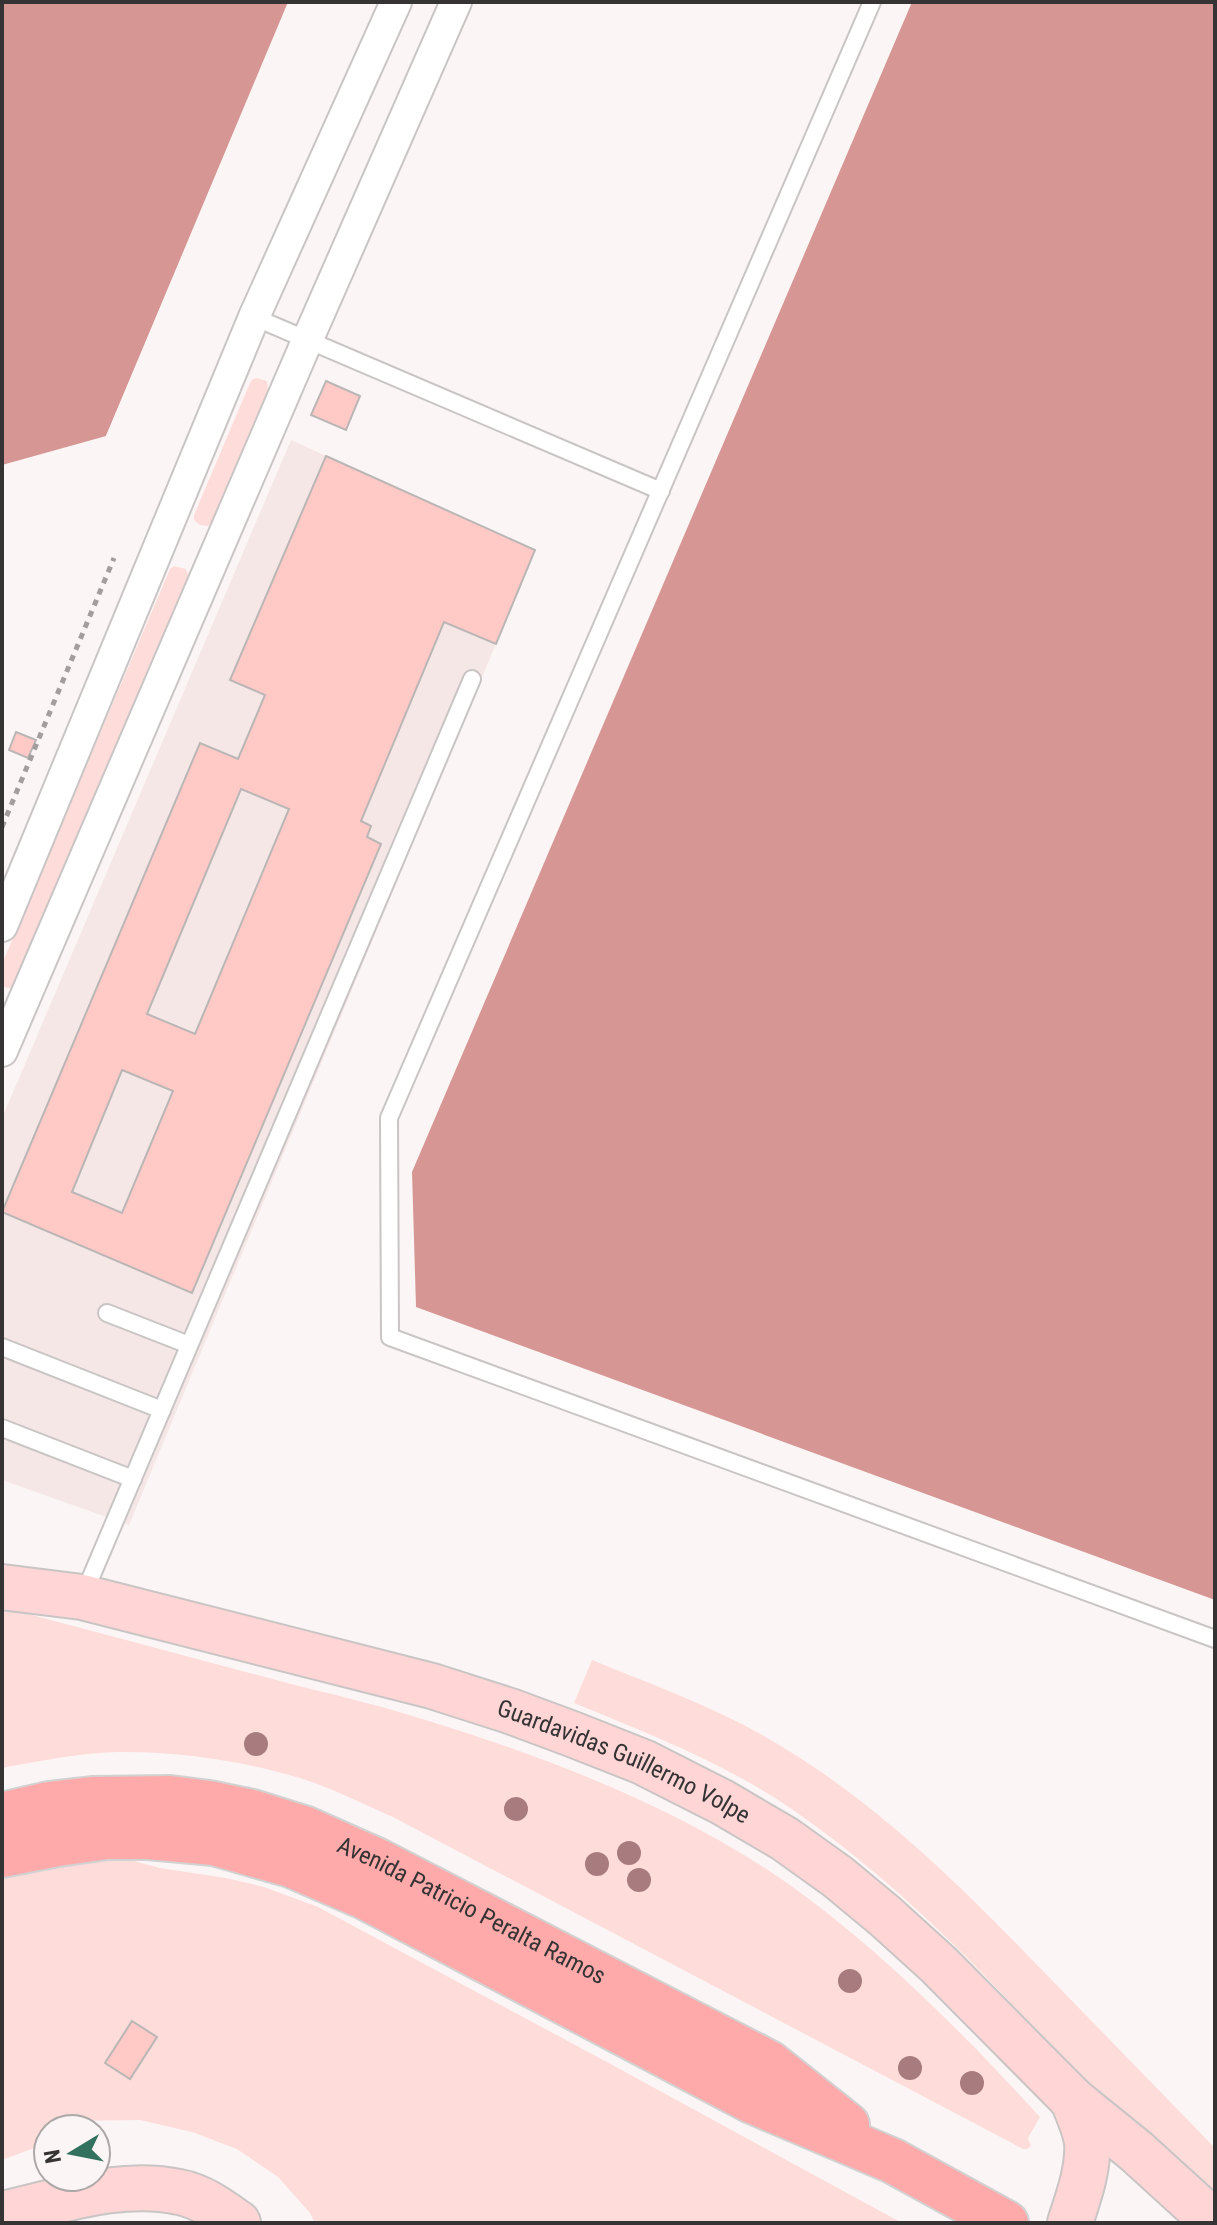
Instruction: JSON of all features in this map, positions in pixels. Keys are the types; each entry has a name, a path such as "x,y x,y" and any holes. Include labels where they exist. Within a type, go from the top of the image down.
{"main road":[{"name":"Guardavidas Guillermo Volpe","path":"2,1562 82,1597"},
{"name":"Guardavidas Guillermo Volpe","path":"2,1587 82,1597 432,1686 510,1711 643,1762 722,1802 785,1839 885,1916 939,1965 1073,2100 1136,2151 1215,2223"},
{"name":"Avenida Patricio Peralta Ramos","path":"2,1815 49,1804 92,1799 170,1798 252,1812 306,1829 378,1861 769,2063 893,2161"},
{"name":"Avenida Patricio Peralta Ramos","path":"2,1855 107,1837 148,1837 214,1843 291,1865 365,1897 752,2101 893,2161 1006,2223"},
{"name":"Guardavidas Guillermo Volpe","path":"1070,2223 1087,2162 1087,2142 1073,2100"},
{"path":"2,2214 106,2191 141,2188 180,2192 215,2206 238,2223"}],"street":[{"path":"2,926 254,317 396,2"},
{"path":"2,1051 456,2"}],"lane":[{"path":"872,2 389,1118 390,1337 1215,1639"},
{"path":"254,317 661,491"},
{"path":"82,1597 472,679"},
{"path":"107,1313 189,1345"},
{"path":"2,1347 162,1410"},
{"path":"2,1428 133,1479"}],"path":[{"path":"2,827 118,550"}],"shaded area":[{"path":"2,2 288,2 106,436 2,465"},
{"path":"912,2 1215,2 1215,1600 416,1307 412,1172"},
{"path":"257,378 267,381 268,391 212,523 200,525 194,520 194,515 250,383"},
{"path":"291,440 535,550 129,1525 2,1480 2,1118"},
{"path":"174,566 186,569 189,577 14,987 2,986 2,964 170,569"},
{"path":"2,1607 429,1721 522,1752 614,1788 703,1832 787,1883 855,1936 920,1993 1040,2117 1028,2138 1031,2146 1023,2149 393,1817 315,1783 235,1762 140,1752 88,1754 2,1768"},
{"path":"592,1660 704,1706 769,1739 845,1789 916,1847 1014,1941 1215,2148 1215,2213 1087,2085 970,1961 858,1859 796,1812 744,1780 631,1726 574,1703"},
{"path":"119,1857 160,1868 264,1887 318,1907 902,2223 315,2223 278,2177 237,2149 192,2132 140,2120 112,2120 112,2113 32,2113 32,2149 2,2160 2,1877 27,1870"}],"pier":[{"path":"289,2 292,4 109,437 100,441 106,436"}],"building":[{"path":"326,381 360,396 346,430 311,415"},
{"path":"326,456 535,550 496,644 444,622 361,821 371,826 367,837 381,844 192,1293 2,1212 200,743 238,759 265,695 230,680","holes":["241,789 289,809 195,1034 147,1014","122,1070 173,1091 122,1213 72,1192"]},
{"path":"16,732 36,740 28,758 9,750"},
{"path":"132,2021 157,2037 130,2079 105,2063"}]}
